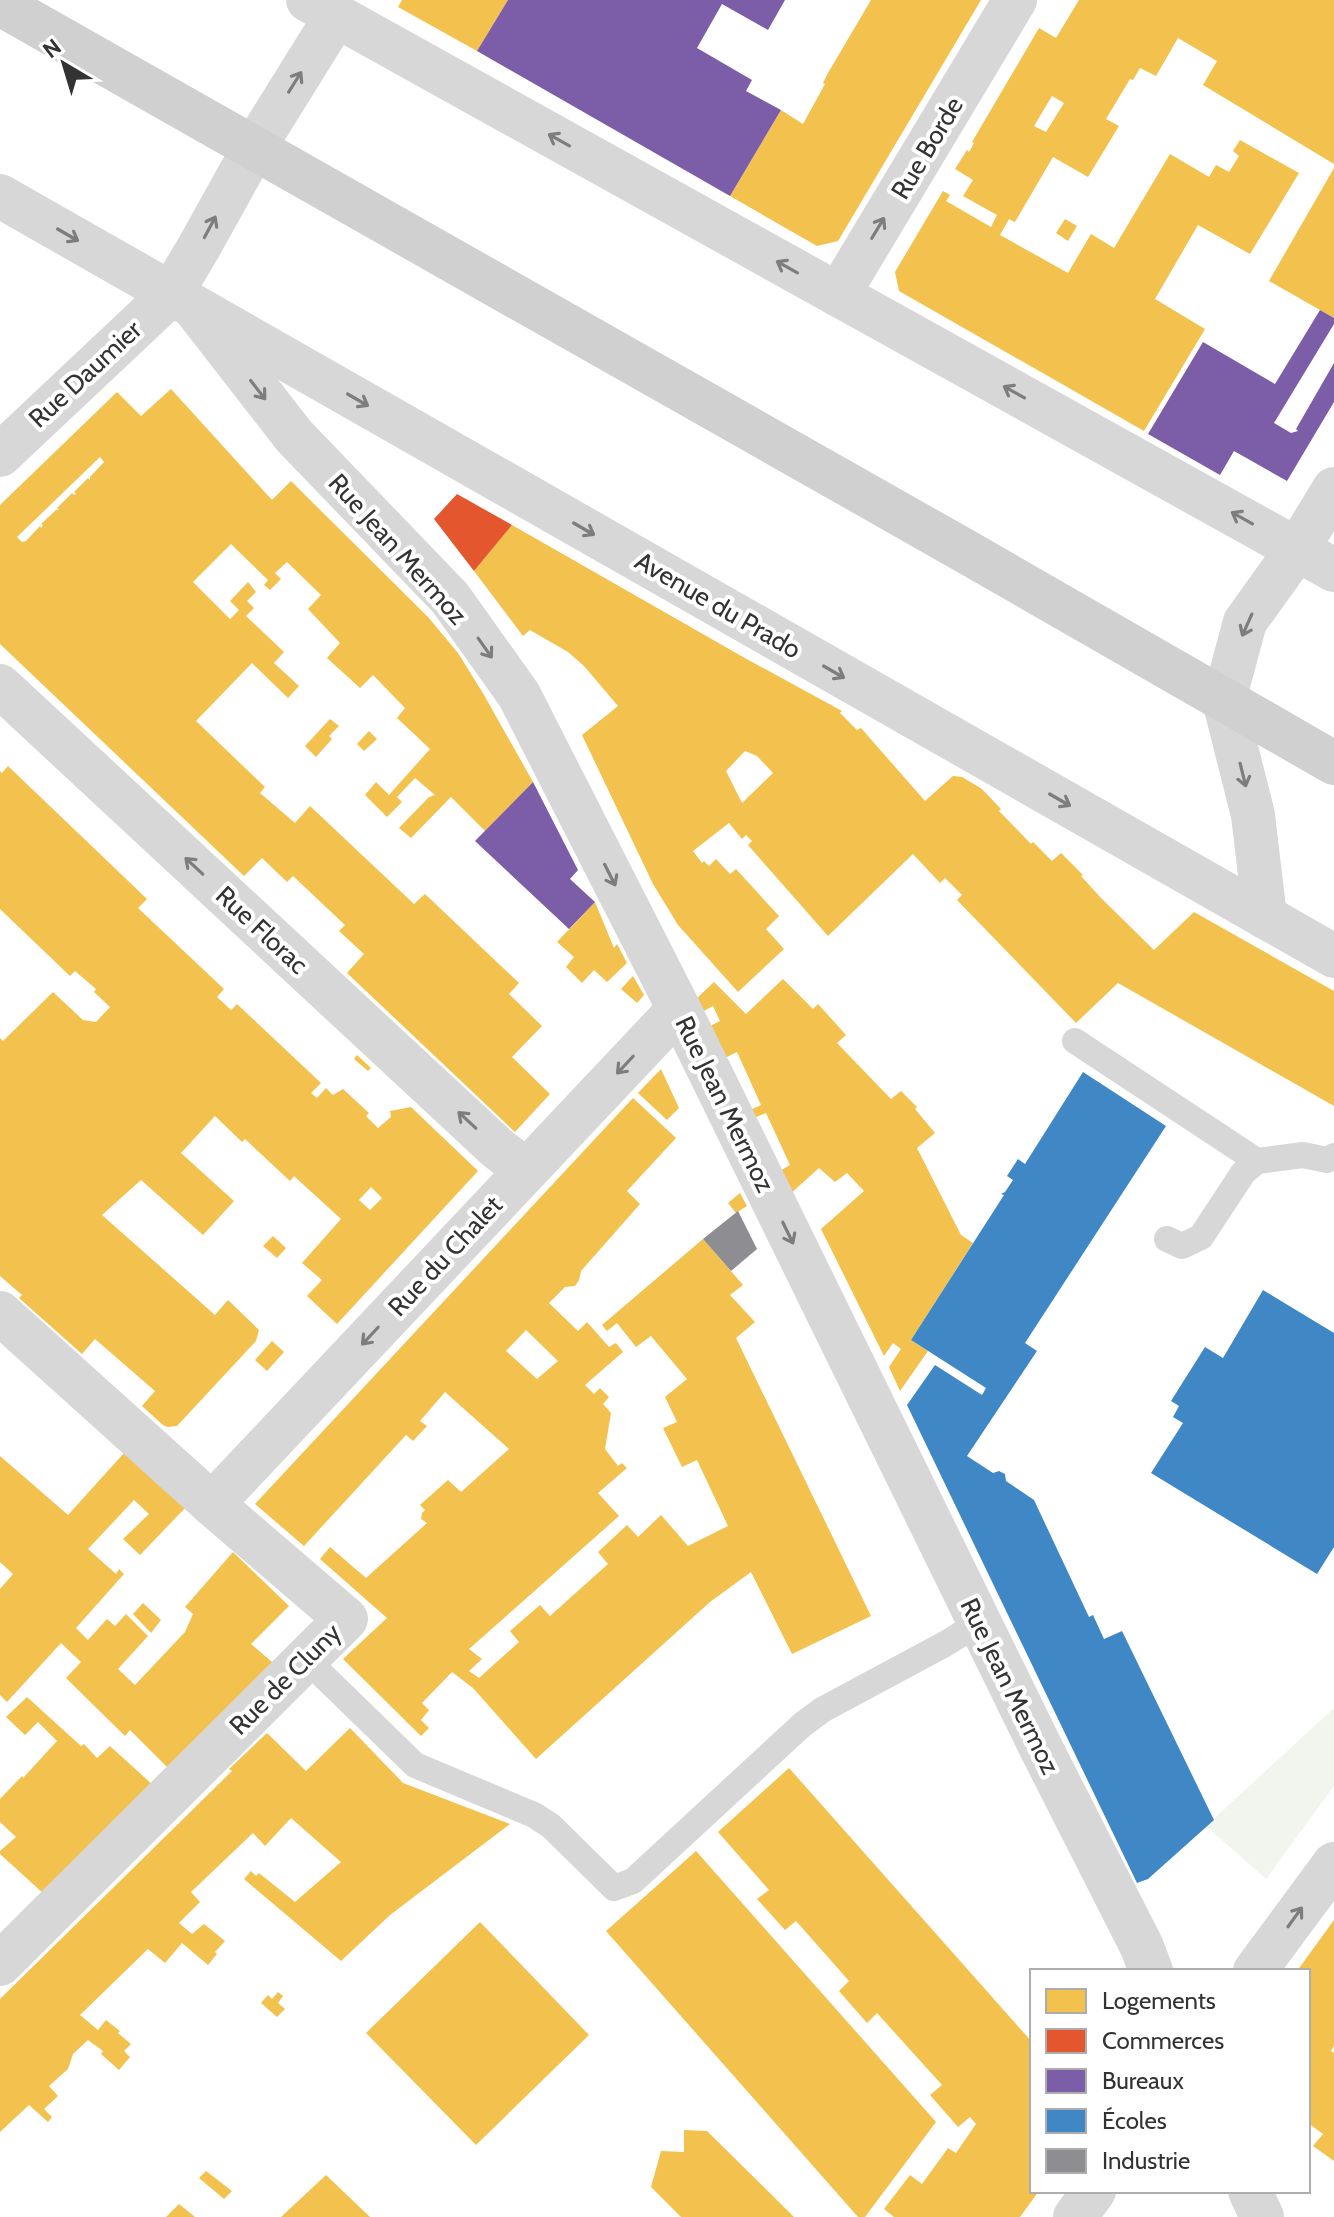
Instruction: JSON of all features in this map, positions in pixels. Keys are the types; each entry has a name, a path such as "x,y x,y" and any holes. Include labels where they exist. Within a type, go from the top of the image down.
{"main road":[{"path":"0,4 1334,763"}],"street":[{"name":"Rue Borde","path":"838,295 1015,0"},
{"path":"182,300 199,247 254,148 322,8 1316,559"},
{"name":"Avenue du Prado","path":"0,196 1334,956"},
{"name":"Rue Daumier","path":"0,455 182,300"},
{"name":"Rue Jean Mermoz","path":"182,300 294,436 450,598 519,695 679,1009 1150,1969"},
{"path":"1265,917 1253,815 1224,700 1245,622 1316,559 1334,489"},
{"name":"Rue Florac","path":"0,686 497,1148 526,1170"},
{"name":"Rue du Chalet","path":"212,1504 679,1009"},
{"name":"Rue de Cluny","path":"0,1313 212,1504 346,1619 0,1964"},
{"path":"1256,1969 1334,1864"},
{"path":"1075,2217 1093,2193"},
{"path":"1251,2193 1262,2217"}],"lane":[{"path":"1075,1041 1257,1161"},
{"path":"1167,1239 1182,1246 1201,1237 1243,1173 1257,1161 1303,1155 1327,1160 1334,1156"},
{"path":"306,1659 415,1765 534,1815 551,1826 614,1888 633,1881 822,1710 979,1623"}],"shaded area":[{"path":"1334,1708 1334,1786 1266,1879 1206,1826"}],"building: Logements":[{"path":"402,0 508,0 477,51 398,7"},
{"path":"871,0 981,0 838,241 817,246 730,196 781,110 803,124 828,73"},
{"path":"1079,0 1334,0 1334,164 1203,85 1217,61 1178,38 1156,76 1140,68 1133,80 1130,79 1106,119 1119,126 1088,177 1053,157 1015,222 1009,219 1000,235 1068,273 1091,234 1114,248 1170,154 1209,177 1216,165 1229,172 1239,156 1233,151 1240,140 1299,173 1250,254 1198,225 1155,299 1205,329 1144,431 899,291 895,272 943,191 950,195 946,201 991,227 997,215 963,196 973,180 955,169 967,150 969,152 1039,28 1056,38","holes":["1052,96 1064,103 1046,132 1034,126"]},
{"path":"1334,168 1334,318 1269,281"},
{"path":"1065,219 1077,226 1068,241 1056,233"},
{"path":"171,389 272,500 291,481 428,617 458,653 533,782 485,831 451,797 411,838 399,828 429,797 435,795 415,778 397,797 402,802 387,817 365,795 376,782 389,795 430,749 397,718 405,708 373,675 360,688 327,658 340,643 308,609 321,595 287,562 275,573 281,579 270,590 264,585 268,580 231,544 193,582 230,619 239,610 230,601 248,582 256,592 247,601 254,608 246,616 284,652 274,663 299,686 288,698 252,663 196,721 265,787 260,793 295,823 310,806 414,904 425,894 519,983 509,994 542,1026 512,1057 550,1094 515,1132 347,973 364,954 339,931 345,925 293,876 287,882 262,858 244,876 0,644 0,505 117,392 141,416","holes":["100,457 104,462 90,480 88,478 74,492 76,494 72,493 26,541 22,542 17,537"]},
{"path":"512,525 842,711 840,713 857,730 861,728 925,801 953,776 962,777 982,789 1031,844 1033,842 1052,861 1061,853 1154,950 1194,912 1334,991 1334,1106 1118,983 1076,1023 957,900 962,895 945,878 940,883 913,854 828,936 748,845 752,841 746,835 742,839 729,823 693,851 702,863 704,861 709,866 716,859 730,874 736,869 779,916 766,929 784,949 738,992 678,925 653,884 582,735 618,706 568,652 530,630 523,636 474,571","holes":["745,751 757,756 773,773 742,803 726,771"]},
{"path":"330,719 339,726 316,757 305,746"},
{"path":"369,731 377,739 364,751 357,744"},
{"path":"8,766 147,899 138,908 224,989 217,997 231,1010 237,1004 321,1083 311,1093 317,1098 326,1088 333,1095 343,1089 369,1113 366,1116 378,1128 391,1117 390,1111 411,1107 478,1171 337,1324 307,1296 322,1280 302,1263 341,1219 294,1176 290,1181 215,1116 181,1153 234,1201 203,1235 141,1180 102,1215 215,1315 228,1300 259,1330 256,1341 177,1426 163,1425 142,1406 155,1391 95,1339 82,1354 19,1298 22,1295 0,1276 0,1038 3,1041 53,992 83,1020 96,1022 110,1007 94,992 96,989 75,971 70,976 0,909 0,771 2,773","holes":["371,1187 382,1198 370,1210 359,1200"]},
{"path":"595,902 614,948 617,944 627,963 607,982 594,970 582,983 566,967 574,957 557,942"},
{"path":"633,976 644,995 637,1003 621,989"},
{"path":"783,979 813,1009 818,1004 846,1035 837,1043 891,1099 901,1091 917,1107 915,1109 935,1133 917,1148 961,1235 973,1243 911,1340 928,1351 900,1391 889,1367 901,1349 893,1343 884,1356 821,1229 864,1191 847,1173 835,1182 819,1168 789,1195 778,1172 790,1165 766,1113 752,1119 748,1111 761,1105 737,1052 723,1059 708,1027 720,1021 713,1006 702,1012 695,1000 714,982 746,1014"},
{"path":"357,1055 371,1068 368,1071 354,1059"},
{"path":"661,1069 679,1108 667,1120 638,1093"},
{"path":"633,1098 676,1138 627,1191 640,1204 581,1271 575,1286 565,1287 549,1303 578,1331 587,1322 609,1347 616,1343 623,1352 585,1385 594,1394 600,1388 609,1397 603,1404 611,1413 605,1449 618,1466 622,1463 627,1468 598,1493 619,1516 469,1649 482,1659 469,1671 479,1678 519,1642 510,1631 540,1605 550,1616 608,1564 598,1552 627,1525 638,1537 661,1515 688,1546 728,1526 697,1460 682,1467 663,1428 677,1422 665,1397 687,1379 651,1336 636,1347 617,1323 607,1331 602,1325 703,1239 743,1285 730,1295 755,1322 736,1338 871,1616 792,1654 751,1572 710,1602 536,1759 473,1688 452,1672 422,1703 429,1710 421,1720 429,1728 421,1736 343,1659 387,1618 320,1559 330,1547 366,1578 427,1523 421,1519 425,1510 420,1505 448,1480 461,1492 509,1449 445,1392 420,1421 427,1426 413,1441 406,1435 304,1546 255,1504","holes":["526,1330 558,1361 537,1379 506,1351"]},
{"path":"740,1193 747,1206 736,1213 728,1203"},
{"path":"273,1236 286,1248 277,1258 263,1246"},
{"path":"272,1341 284,1352 267,1371 255,1360"},
{"path":"124,1453 186,1507 140,1555 123,1539 149,1514 134,1500 88,1549 116,1574 119,1569 124,1574 76,1628 88,1640 107,1619 115,1626 126,1614 148,1636 118,1669 135,1685 185,1632 193,1614 185,1607 233,1552 289,1606 251,1644 279,1668 172,1772 130,1730 125,1736 66,1678 81,1662 61,1643 7,1702 0,1695 0,1589 13,1574 0,1562 0,1456 68,1515"},
{"path":"143,1603 161,1620 151,1633 133,1614"},
{"path":"27,1697 97,1758 110,1746 155,1787 44,1894 0,1854 16,1837 0,1822 0,1799 57,1741 38,1722 25,1735 6,1717"},
{"path":"350,1728 403,1783 510,1824 390,1915 341,1961 244,1879 251,1871 256,1876 259,1873 295,1902 341,1862 291,1818 265,1846 253,1833 191,1892 200,1902 179,1923 192,1934 204,1924 225,1941 208,1965 182,1943 165,1963 148,1949 80,2015 98,2030 106,2020 120,2031 118,2033 131,2044 124,2051 130,2057 119,2070 101,2054 103,2051 88,2040 73,2054 68,2069 49,2086 58,2096 44,2109 52,2117 48,2122 29,2105 0,2132 0,1999 267,1733 306,1771"},
{"path":"789,1768 1030,2040 1030,2193 1038,2193 1020,2217 894,2217 884,2209 910,2175 922,2184 948,2148 956,2153 976,2124 970,2117 958,2127 930,2095 942,2085 877,2013 867,2023 839,1991 849,1981 796,1921 785,1930 757,1899 769,1890 718,1832"},
{"path":"696,1851 936,2122 865,2217 858,2217 606,1931"},
{"path":"1334,1920 1334,2046 1331,2051 1334,2053 1334,2161 1313,2146 1323,2134 1310,2124 1310,1969 1298,1969"},
{"path":"480,1922 589,2035 476,2145 366,2033"},
{"path":"278,1992 283,1996 278,2003 285,2009 277,2017 261,2003 268,1995 272,1999"},
{"path":"684,2130 707,2131 794,2217 681,2217 651,2187 661,2151 684,2152"},
{"path":"206,2171 232,2191 224,2199 199,2178"},
{"path":"326,2175 370,2217 281,2217"},
{"path":"179,2204 195,2217 166,2217"}],"building: Commerces":[{"path":"457,494 512,525 474,571 434,519"}],"building: Bureaux":[{"path":"508,0 785,0 768,30 722,4 697,48 752,80 746,91 781,110 730,196 477,51"},
{"path":"1320,310 1334,318 1334,324 1274,423 1291,433 1298,431 1296,429 1334,363 1334,402 1287,481 1234,451 1220,475 1148,434 1203,342 1275,384"},
{"path":"533,782 578,870 570,879 595,902 569,929 475,841"}],"building: Écoles":[{"path":"1083,1072 1166,1126 1025,1343 1037,1351 967,1456 993,1473 999,1471 1005,1474 1006,1481 1034,1500 1089,1617 1093,1615 1104,1639 1122,1631 1214,1820 1148,1879 1137,1883 907,1405 935,1365 982,1395 986,1388 911,1340 1004,1195 1001,1194 1013,1180 1007,1176 1018,1159 1025,1164"},
{"path":"1263,1290 1334,1333 1334,1547 1317,1574 1151,1473 1183,1423 1173,1417 1179,1406 1171,1401 1205,1347 1223,1358"}],"building: Industrie":[{"path":"738,1211 757,1249 731,1271 703,1239"}]}
